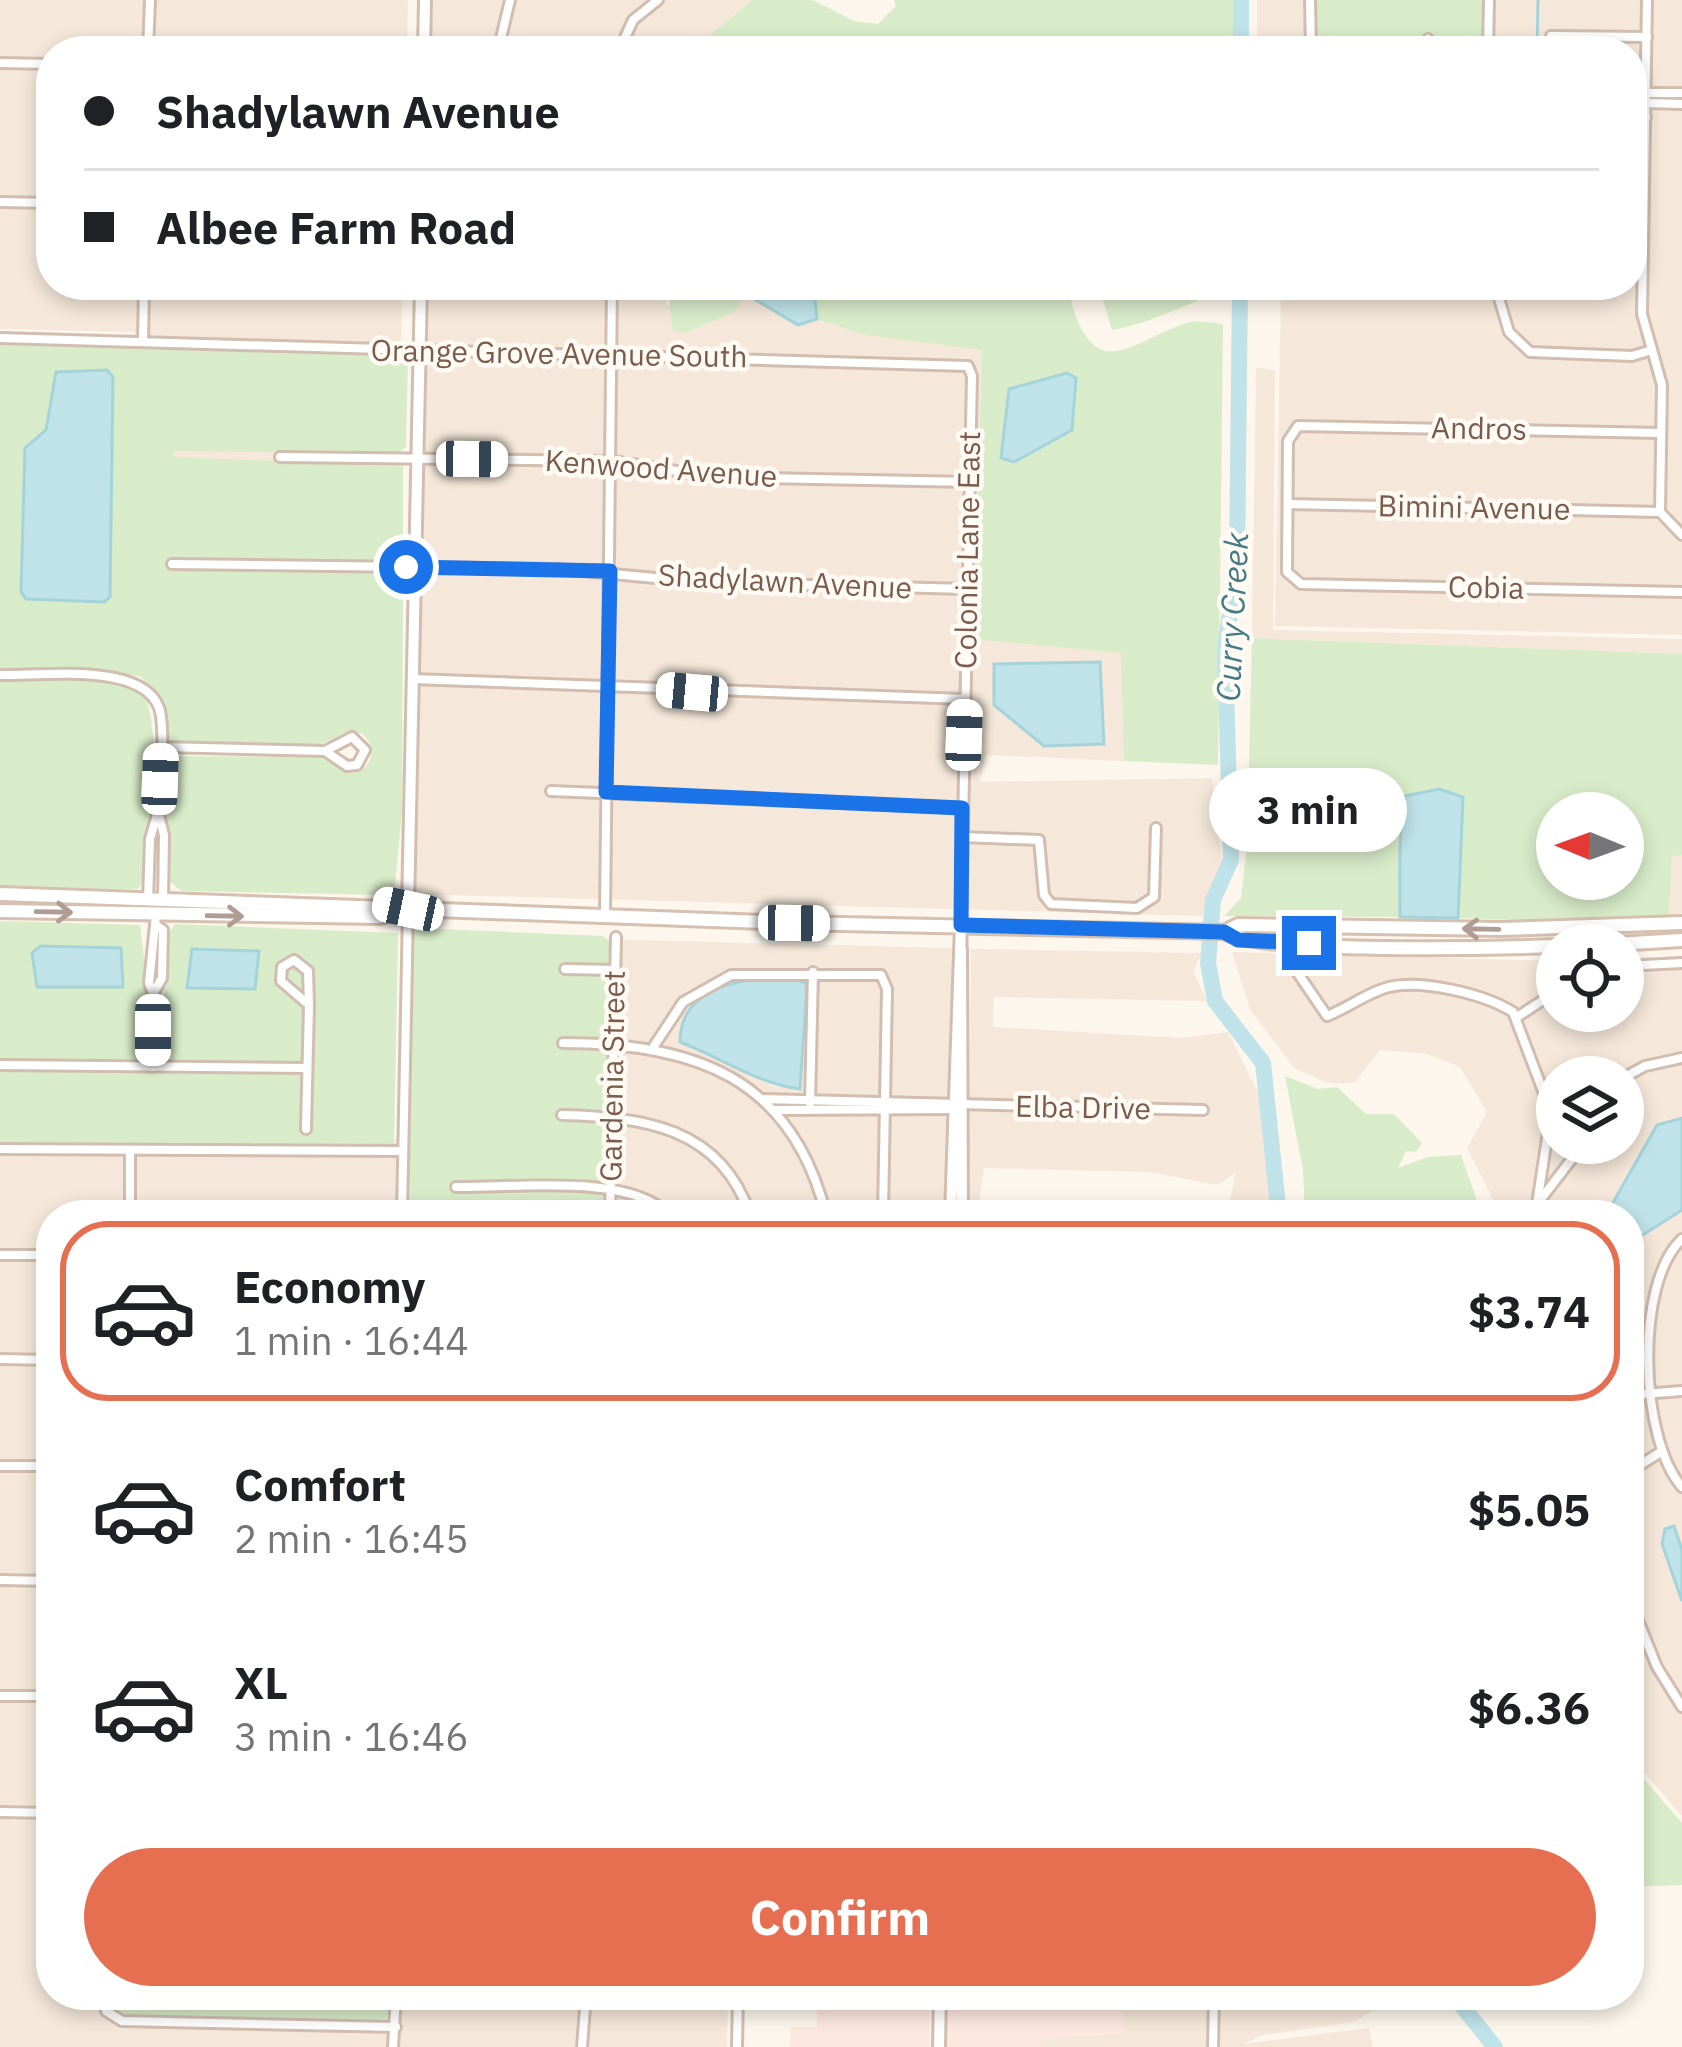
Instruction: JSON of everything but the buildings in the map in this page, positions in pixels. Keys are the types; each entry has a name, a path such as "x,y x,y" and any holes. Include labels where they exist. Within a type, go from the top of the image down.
{"main road":[{"path":"0,894 1178,932 1224,932 1238,925 1682,926"},
{"path":"0,911 156,918 380,917 408,909"},
{"path":"1660,941 1664,931 1682,926"},
{"path":"1224,932 1238,940 1536,946"},
{"path":"1644,942 1682,940"}],"street":[{"path":"149,36 150,0"},
{"path":"424,36 425,0"},
{"path":"502,36 510,0"},
{"path":"626,36 633,20 658,0"},
{"path":"1310,0 1311,36"},
{"path":"1488,36 1489,0"},
{"path":"1647,0 1647,37"},
{"path":"0,63 36,64"},
{"path":"1647,98 1682,93"},
{"path":"1647,98 1682,104"},
{"path":"0,202 36,203"},
{"path":"142,342 143,300"},
{"path":"402,1200 421,300"},
{"path":"605,915 612,300"},
{"path":"1501,300 1512,337 1526,350 1635,356 1652,350"},
{"path":"1640,300 1662,385 1660,512 1682,535"},
{"name":"Orange Grove Avenue South","path":"0,338 965,364 972,370"},
{"name":"Colonia Lane East","path":"951,1200 964,965 960,946 972,370"},
{"name":"Andros","path":"1288,504 1289,437 1296,427 1661,433"},
{"name":"Kenwood Avenue","path":"280,458 612,461 715,477 970,482"},
{"name":"Bimini Avenue","path":"1288,504 1660,512"},
{"name":"Cobia","path":"1288,504 1291,580 1682,592"},
{"name":"Shadylawn Avenue","path":"172,564 610,571 697,582 968,589"},
{"path":"0,675 136,681 159,706 158,811 163,854 155,898"},
{"path":"413,679 965,699"},
{"path":"160,747 326,751 352,766 361,763 365,750 352,737 326,751"},
{"path":"551,791 962,808"},
{"path":"153,1067 150,958 156,918 149,853 158,811"},
{"path":"962,838 1040,840 1044,895 1055,906 1137,908 1154,897 1156,828"},
{"path":"149,853 163,854"},
{"path":"153,994 160,987 163,958 163,930 156,918"},
{"name":"Gardenia Street","path":"610,1200 616,937"},
{"path":"150,958 163,958"},
{"path":"306,1130 309,1005 308,970 303,963 289,962 280,972 281,982 309,1005"},
{"path":"1644,965 1682,964"},
{"path":"1293,966 1324,1016 1380,990 1409,985 1492,1001 1517,1018 1536,1071"},
{"path":"565,969 615,970"},
{"path":"654,1046 674,1011 712,982 752,971 877,973 885,979 883,1200"},
{"path":"810,1105 812,972"},
{"path":"1517,1018 1536,1006"},
{"path":"563,1042 654,1046 719,1070 773,1110 807,1159 821,1200"},
{"path":"1644,1067 1682,1058"},
{"path":"0,1065 308,1068"},
{"path":"762,1100 810,1105"},
{"path":"773,1110 810,1105"},
{"name":"Elba Drive","path":"810,1105 1202,1110"},
{"name":"Colonia Lane East","path":"957,1107 961,1200"},
{"path":"562,1115 657,1122 691,1137 732,1177 743,1200"},
{"path":"0,1149 403,1151"},
{"path":"130,1151 130,1200"},
{"path":"1539,1200 1544,1164"},
{"path":"1541,1200 1568,1164"},
{"path":"456,1187 610,1190 652,1200"},
{"path":"1682,1239 1666,1258 1656,1282 1651,1394 1660,1454 1682,1487"},
{"path":"0,1255 36,1255"},
{"path":"0,1358 36,1359"},
{"path":"1644,1395 1682,1391"},
{"path":"1644,1463 1660,1454"},
{"path":"0,1466 36,1466"},
{"path":"0,1580 36,1581"},
{"path":"1644,1633 1682,1707"},
{"path":"0,1696 36,1696"},
{"path":"0,1812 36,1813"},
{"path":"108,2010 128,2022 396,2026"},
{"path":"393,2047 396,2010"},
{"path":"582,2047 585,2010"},
{"path":"737,2047 738,2010"},
{"path":"939,2047 940,2010"},
{"path":"1213,2047 1214,2010"}],"shaded area":[{"path":"0,0 408,0 407,36 36,36 36,300 402,300 397,632 130,626 134,332 0,329"},
{"path":"430,0 752,0 711,36 429,36"},
{"path":"1257,0 1682,0 1682,635 1275,626 1281,300 1647,300 1647,36 1257,36"},
{"path":"426,300 666,300 666,305 735,312 741,300 757,300 798,325 817,319 983,350 974,638 1122,653 1124,761 986,755 980,782 1212,778 1223,868 1203,916 414,894"},
{"path":"1256,368 1275,370 1273,630 1682,639 1682,654 1252,638"},
{"path":"1672,855 1682,855 1682,913 1669,915"},
{"path":"552,938 954,948 946,1200 36,1200 36,2010 728,2010 727,2047 0,2047 0,1141 411,1139","holes":["806,984 799,1089 773,1086 731,1061 680,1042"]},
{"path":"971,949 1202,953 1193,971 1207,1001 994,997 993,1027 1180,1038 1228,1032 1273,1123 1272,1200 1230,1200 1236,1172 1218,1185 1149,1172 984,1168 979,1200 967,1200"},
{"path":"1232,952 1536,960 1536,1032 1644,1032 1644,968 1682,969 1682,1816 1644,1772 1644,1200 1493,1200 1467,1148 1487,1112 1460,1067 1427,1054 1380,1050 1354,1083 1327,1083 1294,1068 1250,1009"},
{"path":"817,2010 929,2010 930,2047 790,2047 791,2027 817,2027"},
{"path":"945,2010 1123,2010 1123,2033 1042,2038 1041,2047 944,2047"},
{"path":"1123,2010 1374,2010 1354,2022 1264,2035 1242,2044 1369,2028 1373,2047 1041,2047 1041,2038 1122,2033"}],"green space":[{"path":"752,0 813,0 854,21 878,24 896,6 894,0 1233,0 1234,36 710,35"},
{"path":"1314,0 1485,0 1484,36 1315,36"},
{"path":"669,300 741,300 735,312 684,333 672,330"},
{"path":"815,300 1073,300 1081,328 1092,343 1117,351 1189,323 1223,324 1218,765 1124,761 1121,653 974,639 982,350 865,335 817,319"},
{"path":"1103,300 1201,300 1141,323 1112,330"},
{"path":"0,342 397,354 408,360 406,447 397,454 173,451 174,457 403,466 403,562 169,563 167,567 393,573 403,580 402,812 395,885 388,895 181,891 169,881 164,812 170,756 321,757 353,773 366,766 371,756 370,744 361,733 344,733 319,745 175,742 167,736 162,699 140,676 0,669"},
{"path":"1252,638 1682,654 1682,855 1672,856 1669,915 1578,922 1458,918 1463,797 1399,829 1404,866 1400,917 1224,916 1241,898 1247,846"},
{"path":"93,680 140,690 152,725 154,789 148,853 138,889 0,888 0,681"},
{"path":"0,921 140,925 149,999 144,1059 0,1060"},
{"path":"175,924 398,933 394,1145 0,1143 0,1072 158,1072 168,934"},
{"path":"418,928 603,936 610,942 605,1200 406,1200 412,935"},
{"path":"1285,1076 1318,1089 1337,1087 1366,1114 1394,1114 1422,1143 1416,1152 1406,1151 1398,1168 1428,1157 1461,1155 1477,1200 1304,1200"},
{"path":"1644,1779 1682,1823 1682,1885 1644,1886"},
{"path":"112,2010 388,2010 387,2017 376,2021 126,2016"}],"water":[{"path":"756,300 815,300 817,319 798,325"},
{"path":"107,370 113,377 110,597 104,602 26,599 21,592 25,448 46,430 56,372"},
{"path":"1067,373 1076,378 1072,430 1014,462 1001,458 1009,389"},
{"path":"1100,662 1104,744 1044,746 994,705 994,664"},
{"path":"1439,789 1463,797 1458,918 1400,917 1405,796"},
{"path":"40,946 121,948 123,987 37,987 32,953"},
{"path":"192,949 259,951 255,989 187,988"},
{"path":"786,975 807,984 800,1089 754,1076 680,1042 683,1023 702,997 734,983"},
{"path":"1682,1118 1682,1210 1644,1234 1644,1200 1614,1200 1635,1164 1644,1164 1644,1148 1657,1125"},
{"path":"1674,1526 1682,1550 1682,1601 1662,1544 1665,1529"}],"waterway":[{"name":"Curry Creek","path":"1241,0 1241,36"},
{"path":"1537,36 1538,0"},
{"name":"Curry Creek","path":"1240,300 1237,561 1225,649 1231,860 1213,900 1208,963 1215,1001 1263,1063 1277,1200"},
{"name":"Curry Creek","path":"1465,2010 1495,2047"}],"route":[{"path":"406,567 610,571 606,792 962,808 961,925 1224,932 1238,940 1309,943"}]}
